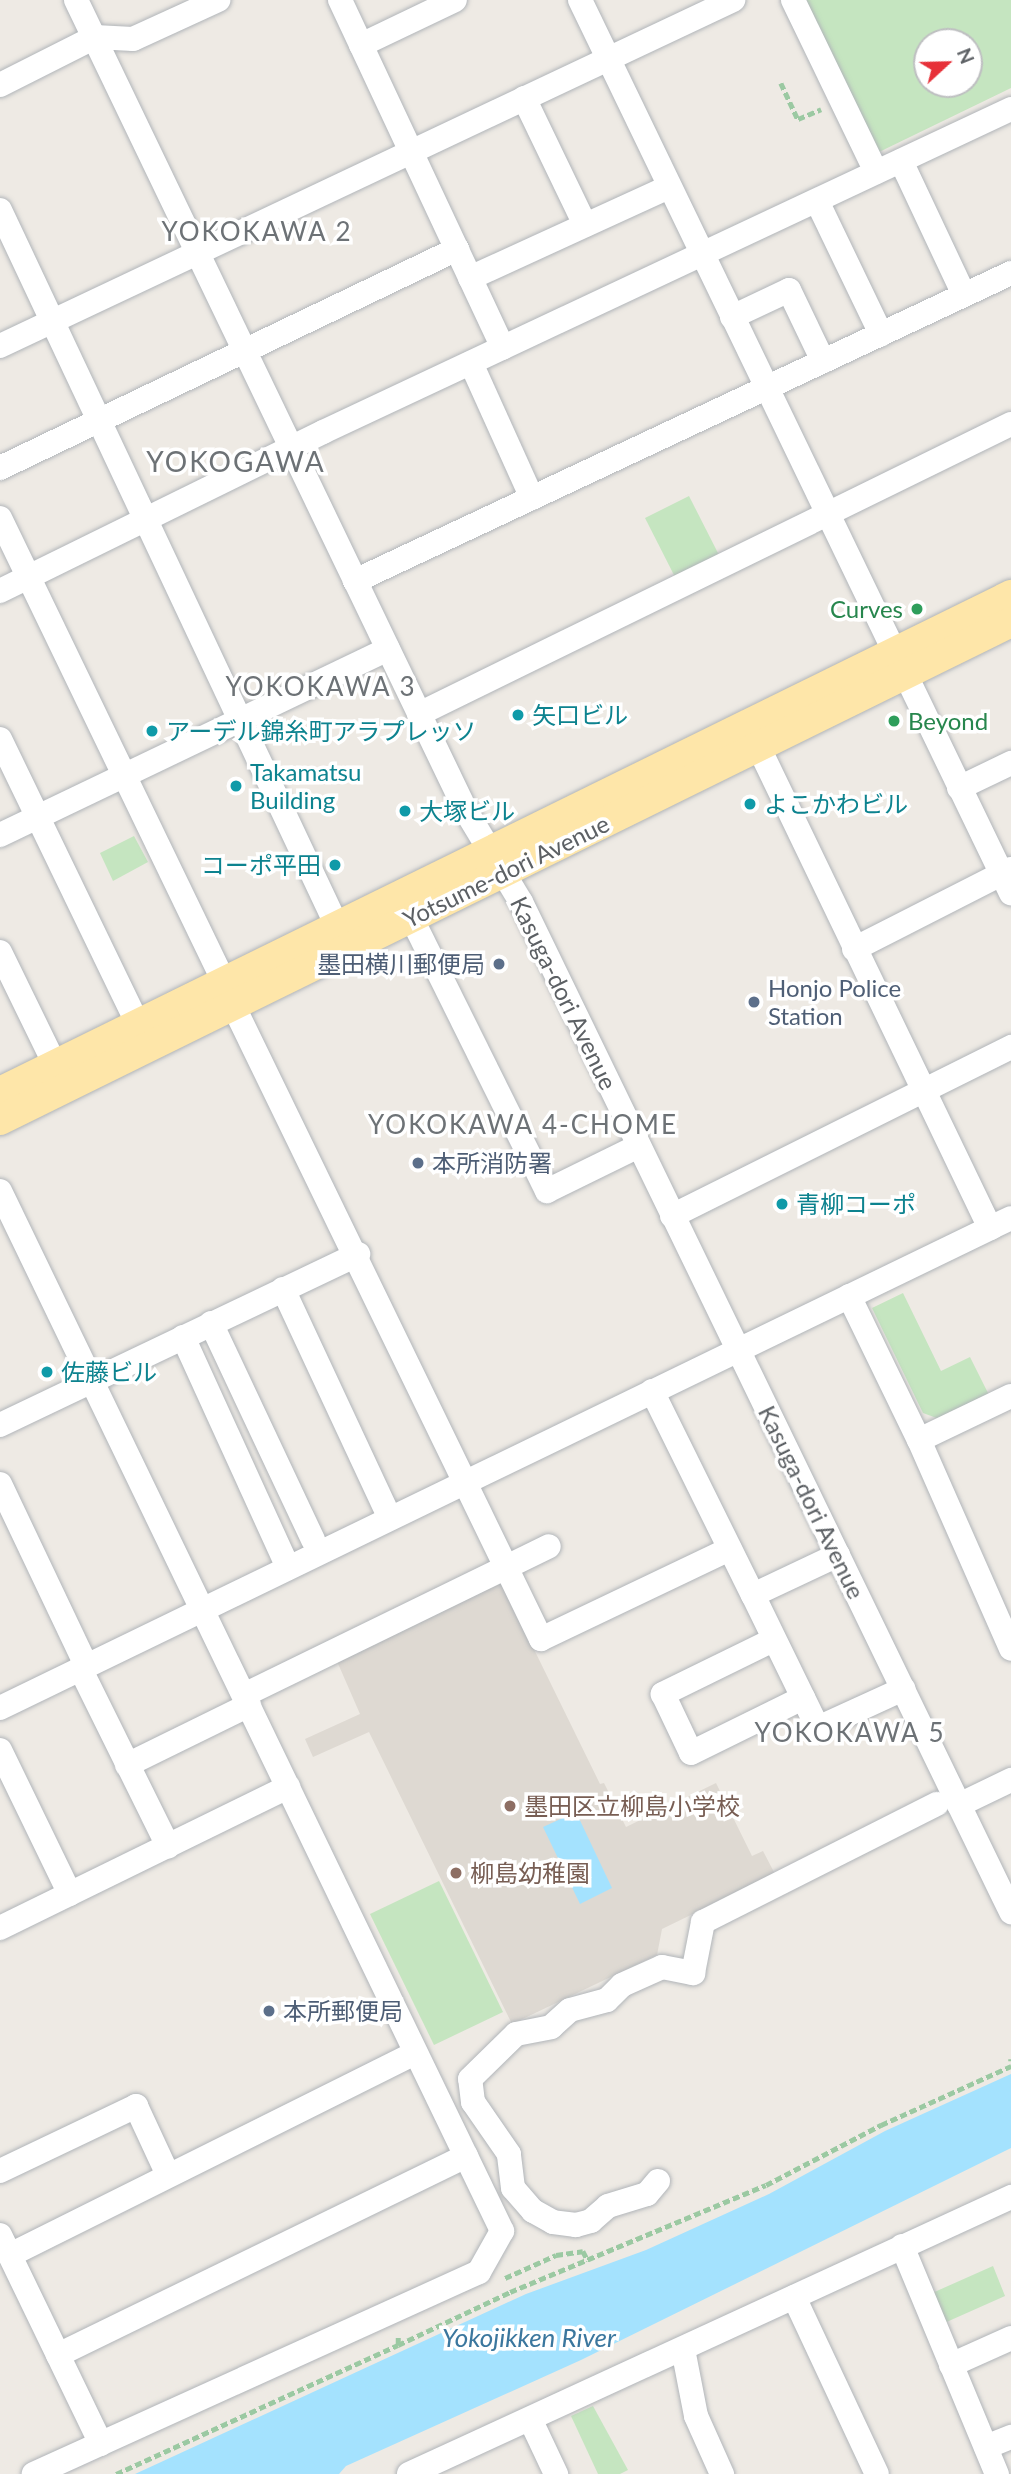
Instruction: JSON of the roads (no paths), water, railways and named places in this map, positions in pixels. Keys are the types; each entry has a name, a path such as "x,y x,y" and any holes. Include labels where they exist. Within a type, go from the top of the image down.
{"main road":[{"name":"Yotsume-dori Avenue","path":"0,1120 228,994 337,926 497,862 759,748 1011,595"},
{"name":"Yotsume-dori Avenue","path":"0,1092 138,1024 228,994 411,917 497,862 898,664 1011,622"}],"street":[{"name":"Kasuga-dori Avenue","path":"76,0 466,811 497,862 639,1146 903,1689 948,1805 1011,1912"},
{"path":"0,85 94,37 133,39 218,0"},
{"path":"340,0 503,348"},
{"path":"360,45 455,0"},
{"path":"580,0 898,664 959,788 1008,878 854,949"},
{"path":"0,346 197,250 733,0"},
{"path":"793,0 877,172"},
{"path":"524,98 585,225"},
{"path":"0,591 291,447 1011,109"},
{"path":"901,161 964,295"},
{"path":"470,278 669,187"},
{"path":"817,201 881,334"},
{"path":"0,210 337,926"},
{"path":"0,468 457,249"},
{"path":"355,581 1011,273"},
{"path":"732,317 789,290 823,361"},
{"path":"471,363 532,498"},
{"path":"419,714 828,517 1011,424"},
{"path":"0,518 228,994 358,1254 541,1639 730,1549"},
{"path":"0,835 388,649"},
{"path":"0,739 138,1024"},
{"path":"0,1708 1001,1223 924,1092 759,748"},
{"path":"959,788 1011,763"},
{"path":"411,917 547,1191 639,1146"},
{"path":"0,952 55,1065"},
{"path":"672,1216 1011,1047"},
{"path":"0,1191 502,2231 479,2272 34,2474"},
{"path":"0,1425 358,1254"},
{"path":"283,1289 390,1518"},
{"path":"849,1296 919,1440 1011,1648"},
{"path":"211,1323 313,1539"},
{"path":"183,1337 288,1567"},
{"path":"652,1391 818,1728 903,1689"},
{"path":"919,1440 1011,1396"},
{"path":"0,1485 127,1765 167,1846"},
{"path":"127,1765 246,1700 550,1546"},
{"path":"753,1595 838,1555"},
{"path":"773,1640 663,1694 691,1753 803,1698"},
{"path":"0,1750 70,1894"},
{"path":"658,2181 647,2194 608,2206 591,2221 554,2222 533,2211 513,2188 504,2142 482,2119 468,2089 470,2079 516,2034 551,2027 569,2010 607,2000 622,1986 662,1967 693,1973 703,1922 948,1805 1011,1780"},
{"path":"0,1928 288,1787"},
{"path":"101,2444 5,2245 168,2175 416,2053"},
{"path":"0,2171 136,2106 168,2175"},
{"path":"58,2355 466,2156"},
{"path":"409,2474 530,2421 1011,2197"},
{"path":"902,2246 997,2474"},
{"path":"793,2297 877,2474"},
{"path":"951,2365 1011,2338"},
{"path":"683,2349 696,2416 722,2474"},
{"path":"530,2421 555,2474"},
{"path":"986,2448 1011,2437"}],"water":[{"path":"576,1812 612,1888 580,1904 543,1827"},
{"name":"Yokojikken River","path":"1011,2074 1011,2148 581,2360 346,2466 339,2474 135,2474 526,2294 646,2250 769,2194 885,2131"}],"place":[{"name":"Curves","path":"917,609"},
{"name":"矢口ビル","path":"518,715"},
{"name":"Beyond","path":"894,721"},
{"name":"アーデル錦糸町アラプレッソ","path":"152,731"},
{"name":"Takamatsu Building","path":"236,786"},
{"name":"よこかわビル","path":"750,804"},
{"name":"大塚ビル","path":"405,811"},
{"name":"コーポ平田","path":"335,865"},
{"name":"墨田横川郵便局","path":"499,964"},
{"name":"Honjo Police Station","path":"754,1002"},
{"name":"本所消防署","path":"418,1163"},
{"name":"青柳コーポ","path":"782,1204"},
{"name":"佐藤ビル","path":"47,1372"},
{"name":"墨田区立柳島小学校","path":"510,1806"},
{"name":"柳島幼稚園","path":"456,1873"},
{"name":"本所郵便局","path":"269,2011"}],"district":[{"name":"YOKOKAWA 2","path":"257,232"},
{"name":"YOKOGAWA","path":"236,461"},
{"name":"YOKOKAWA 3","path":"321,687"},
{"name":"YOKOKAWA 4-CHOME","path":"523,1125"},
{"name":"YOKOKAWA 5","path":"850,1733"}]}
